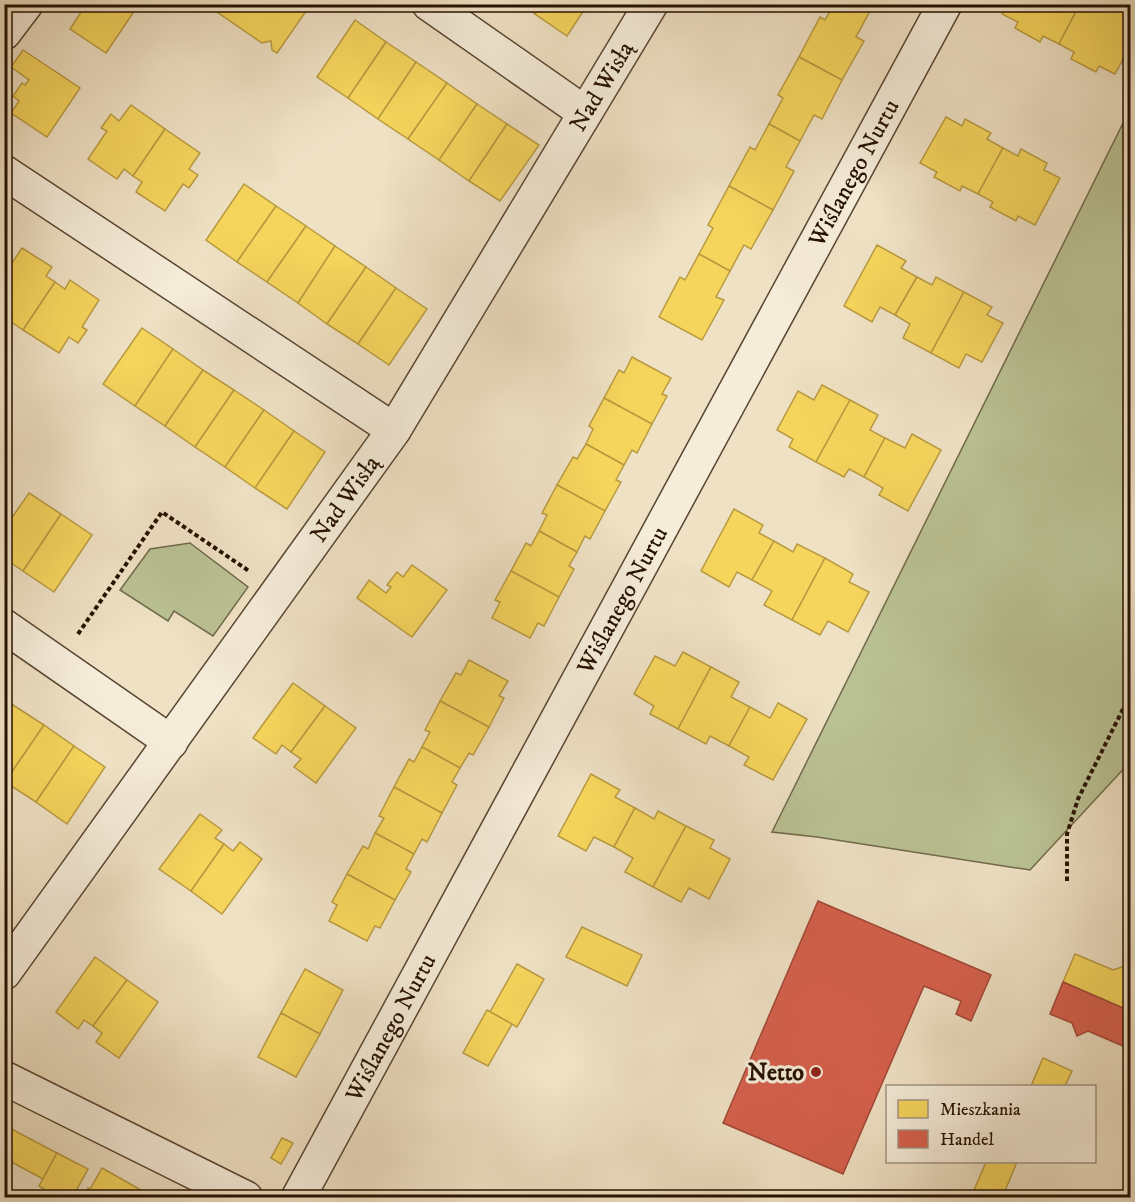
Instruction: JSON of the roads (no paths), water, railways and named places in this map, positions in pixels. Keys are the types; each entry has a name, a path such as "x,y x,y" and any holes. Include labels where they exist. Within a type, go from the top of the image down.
{"street":[{"path":"4,33 26,4"},
{"path":"429,4 585,113"},
{"name":"Nad Wisłą","path":"4,973 394,430 651,4"},
{"name":"Wiślanego Nurtu","path":"298,1197 945,4"},
{"path":"4,172 394,430"},
{"path":"4,626 171,742"},
{"path":"4,1078 246,1197"}],"place":[{"name":"Netto","path":"816,1072"}]}
